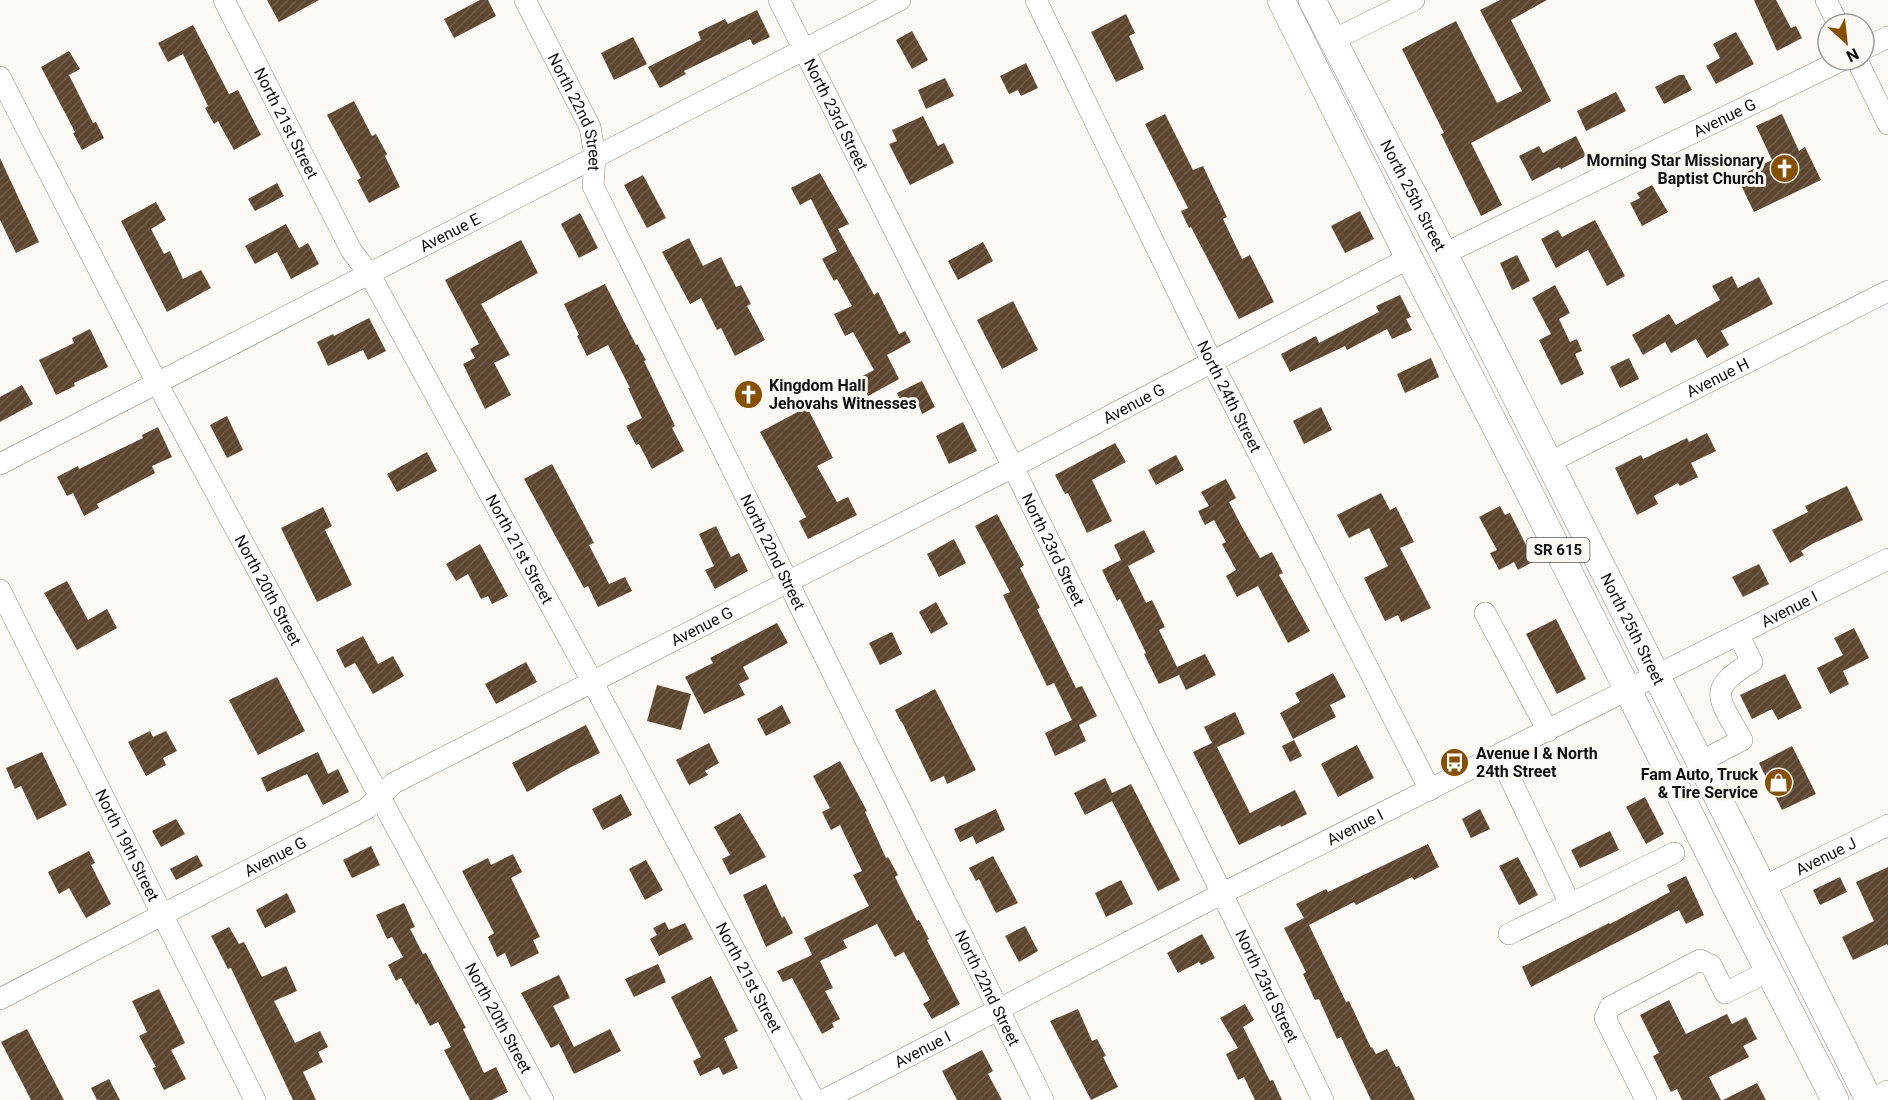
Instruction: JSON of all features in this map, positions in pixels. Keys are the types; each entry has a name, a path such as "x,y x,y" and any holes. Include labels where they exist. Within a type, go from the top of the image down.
{"main road":[{"name":"North 25th Street","path":"1281,0 1835,1100"},
{"path":"1301,0 1322,35 1333,40"},
{"name":"North 25th Street","path":"1312,0 1444,254 1869,1100"},
{"path":"1409,258 1429,260 1441,274 1509,406 1526,420"}],"street":[{"name":"North 21st Street","path":"224,0 351,250 370,275 592,681 814,1100"},
{"name":"North 22nd Street","path":"525,0 590,127 595,156 593,186 1043,1100"},
{"name":"North 23rd Street","path":"779,0 1223,893 1323,1100"},
{"name":"Avenue E","path":"0,464 900,0"},
{"name":"North 24th Street","path":"1036,0 1212,362 1430,790"},
{"path":"1333,40 1414,0"},
{"name":"Avenue G","path":"1444,254 1817,72"},
{"path":"1863,72 1888,123"},
{"name":"North 20th Street","path":"0,77 157,383 543,1100"},
{"name":"Avenue G","path":"0,999 366,809 394,783 1012,467 1409,258"},
{"name":"Avenue H","path":"1548,463 1888,291"},
{"name":"Avenue I","path":"824,1100 1223,893 1888,559"},
{"name":"North 19th Street","path":"0,590 255,1100"},
{"path":"1485,613 1548,730"},
{"path":"1700,762 1742,740 1720,699 1721,690 1732,674 1752,662 1738,634"},
{"path":"1500,755 1570,904"},
{"name":"Avenue J","path":"1763,886 1888,825"},
{"path":"1509,934 1674,853"},
{"path":"1646,1100 1605,1018 1610,1007 1700,960 1711,965 1725,993 1769,971"},
{"path":"1869,1100 1888,1091"}],"building":[{"path":"267,0 319,0 279,22"},
{"path":"480,0 488,0 496,16 454,38 444,19"},
{"path":"1500,0 1547,0 1511,20 1551,101 1471,143 1502,205 1481,216 1441,134 1444,133 1402,49 1456,21 1497,103 1522,91 1480,10"},
{"path":"1754,0 1776,0 1791,28 1796,26 1802,38 1777,51"},
{"path":"757,10 770,37 753,45 750,39 684,71 686,74 660,88 648,67 701,40 698,32 725,19 728,24"},
{"path":"1126,14 1135,33 1129,36 1144,69 1116,82 1091,32"},
{"path":"193,25 229,94 238,90 261,135 234,150 218,121 214,124 205,108 208,106 183,54 168,62 158,43"},
{"path":"912,31 928,60 912,69 896,40"},
{"path":"1736,32 1754,64 1716,84 1706,66 1720,58 1713,44"},
{"path":"633,37 647,64 614,80 601,53"},
{"path":"69,51 80,69 69,75 93,123 96,122 104,138 82,150 41,67"},
{"path":"1026,63 1038,88 1021,96 1018,90 1009,94 1000,76"},
{"path":"1679,75 1684,75 1692,90 1664,104 1655,87"},
{"path":"945,78 954,96 926,109 918,90"},
{"path":"1616,92 1626,111 1586,131 1577,111"},
{"path":"354,101 372,136 376,134 387,154 385,156 400,187 369,203 357,180 361,178 327,115"},
{"path":"1165,114 1193,170 1203,166 1227,217 1223,219 1242,259 1250,255 1274,302 1239,319 1191,227 1189,228 1181,211 1188,208 1145,124"},
{"name":"Morning Star Missionary Baptist Church","path":"1782,114 1799,151 1805,147 1821,180 1754,212 1737,177 1772,160 1756,126"},
{"path":"923,116 938,146 944,143 954,163 910,185 889,144 897,141 892,130"},
{"path":"1576,136 1586,156 1532,181 1519,156 1539,146 1543,153"},
{"path":"0,158 39,242 16,253 0,220"},
{"path":"820,173 849,224 838,229 874,295 878,292 899,334 905,331 911,342 887,355 899,379 868,396 859,378 874,370 853,332 845,336 834,314 852,306 837,279 834,281 822,259 837,251 811,199 800,205 791,188"},
{"path":"643,175 666,218 647,228 624,185"},
{"path":"277,183 284,196 255,211 248,199"},
{"path":"1652,185 1668,212 1642,226 1630,203 1640,198 1637,193"},
{"path":"156,202 166,220 151,229 164,254 170,251 183,279 201,270 211,288 167,312 121,221"},
{"path":"1360,211 1374,239 1345,253 1331,226"},
{"path":"580,213 598,248 579,258 561,224"},
{"path":"1595,220 1625,276 1607,286 1588,250 1556,268 1541,239 1558,230 1562,237"},
{"path":"286,224 299,248 308,243 319,264 291,279 277,252 255,264 245,246"},
{"path":"689,238 703,266 721,257 736,287 741,285 751,304 747,306 765,340 735,356 721,328 717,330 701,298 690,304 662,252"},
{"path":"521,240 538,273 481,304 510,355 494,363 511,395 485,409 463,364 475,358 470,349 479,344 445,280"},
{"path":"983,242 993,261 958,280 948,261"},
{"path":"1517,255 1530,281 1512,290 1500,263"},
{"path":"1732,276 1738,288 1759,277 1773,304 1721,331 1729,345 1707,358 1696,339 1671,353 1665,342 1643,355 1632,335 1669,314 1676,325 1720,300 1712,286"},
{"path":"605,284 646,360 644,361 675,426 672,428 684,451 652,469 639,444 636,445 626,426 642,418 608,345 587,356 564,304"},
{"path":"1555,285 1570,313 1559,319 1570,342 1577,339 1582,351 1575,354 1584,374 1561,385 1539,340 1551,334 1532,298"},
{"path":"1400,295 1411,317 1406,319 1412,330 1392,339 1387,329 1347,350 1345,346 1290,372 1281,354 1316,336 1319,343 1379,312 1376,306"},
{"path":"1013,301 1038,350 1002,369 977,320"},
{"path":"369,318 386,351 368,360 363,350 328,366 317,342"},
{"path":"90,329 108,367 74,383 75,386 56,395 39,360 74,343 72,338"},
{"path":"1431,358 1439,377 1405,393 1397,374"},
{"path":"1629,358 1639,379 1620,388 1610,367"},
{"path":"922,381 935,407 922,414 919,406 906,412 897,393"},
{"path":"22,385 33,404 0,422 0,397"},
{"path":"807,407 833,458 817,466 837,502 848,497 857,515 808,539 799,521 806,517 760,432"},
{"path":"1321,407 1332,430 1304,444 1293,421"},
{"path":"227,416 243,450 227,458 210,425"},
{"path":"963,422 977,451 949,464 936,436"},
{"path":"158,427 172,457 152,466 155,473 97,504 99,508 84,516 73,493 67,496 57,477 78,466 79,469 143,438 142,435"},
{"path":"1707,433 1716,451 1691,463 1698,477 1680,486 1678,483 1654,496 1658,504 1637,515 1615,468 1641,455 1643,459 1687,438 1689,442"},
{"path":"1115,443 1126,462 1092,480 1112,521 1087,533 1068,493 1065,494 1055,475"},
{"path":"427,452 437,471 397,492 387,474"},
{"path":"1176,455 1184,470 1156,485 1148,470"},
{"path":"552,464 594,543 589,545 609,584 625,577 632,591 598,607 588,586 584,588 524,479"},
{"path":"1226,479 1236,498 1229,502 1242,527 1260,558 1272,552 1283,573 1279,575 1310,631 1288,643 1258,586 1237,597 1226,576 1236,570 1222,544 1226,542 1214,520 1205,525 1198,511 1209,506 1201,492"},
{"path":"1847,486 1863,520 1812,544 1801,551 1804,555 1790,563 1772,530 1808,512 1805,506"},
{"path":"1381,493 1390,510 1396,507 1414,542 1400,548 1431,608 1401,622 1398,615 1385,621 1364,578 1388,566 1369,528 1349,538 1337,515"},
{"path":"1500,506 1505,515 1510,513 1534,561 1518,570 1514,562 1499,570 1490,553 1497,550 1479,517"},
{"path":"323,507 332,526 325,530 352,585 317,602 281,528"},
{"path":"997,514 1024,565 1020,568 1040,608 1037,609 1076,688 1082,686 1097,716 1079,725 1086,741 1055,756 1045,733 1072,720 1054,683 1047,686 1003,595 1010,592 975,526"},
{"path":"716,526 731,557 739,553 748,571 715,589 705,570 714,566 699,534"},
{"path":"1144,530 1155,552 1128,566 1146,603 1152,600 1165,627 1159,630 1177,667 1205,654 1216,675 1186,690 1179,675 1159,684 1120,599 1117,601 1102,570 1121,560 1114,545"},
{"path":"954,539 966,563 939,577 927,554"},
{"path":"480,544 508,596 492,604 488,596 481,599 468,574 456,581 446,564"},
{"path":"1759,564 1769,584 1743,597 1732,577"},
{"path":"67,581 88,620 107,609 117,628 77,650 44,593"},
{"path":"936,602 948,624 931,634 919,612"},
{"path":"1556,619 1586,679 1557,694 1526,634"},
{"path":"777,623 788,643 743,667 749,679 739,684 745,695 704,714 685,677 713,663 710,658"},
{"path":"1854,628 1869,658 1843,671 1849,684 1830,694 1817,668 1843,655 1834,638"},
{"path":"892,632 902,654 880,665 869,643"},
{"path":"363,636 378,664 393,656 404,676 373,694 355,663 345,668 336,650"},
{"path":"526,662 537,682 496,704 485,684"},
{"path":"1333,673 1346,697 1330,705 1336,717 1293,739 1280,713 1300,702 1295,693"},
{"path":"1785,674 1802,708 1778,720 1772,709 1752,719 1740,695"},
{"path":"277,677 305,731 258,755 229,700"},
{"path":"657,685 691,694 681,730 647,721"},
{"path":"935,689 976,770 947,784 944,776 931,782 895,710"},
{"path":"782,705 791,723 766,736 757,719"},
{"path":"1235,712 1245,734 1217,747 1250,813 1295,790 1307,814 1239,845 1193,752 1212,743 1204,727"},
{"path":"586,725 600,753 527,792 512,763"},
{"path":"150,731 153,737 166,731 177,751 163,758 166,765 146,776 128,742"},
{"path":"1294,740 1302,756 1290,762 1282,746"},
{"path":"709,743 719,763 705,771 708,775 689,785 676,760"},
{"path":"1357,745 1374,778 1338,797 1321,764"},
{"path":"1792,746 1816,794 1782,810 1759,763"},
{"path":"42,752 67,805 37,820 21,786 15,789 6,768"},
{"path":"318,752 328,774 338,769 349,792 323,805 307,774 267,792 261,778"},
{"path":"840,761 867,811 865,812 886,858 888,857 898,875 895,877 917,921 919,920 929,939 927,940 960,1004 932,1019 923,1004 930,1000 904,952 895,957 877,924 843,940 847,948 820,961 833,988 825,991 840,1019 832,1023 834,1027 822,1034 792,978 783,982 777,971 812,955 804,938 869,906 853,875 862,871 840,825 831,830 822,812 830,808 813,776"},
{"path":"1105,778 1112,793 1131,784 1180,880 1158,891 1112,801 1085,815 1074,793"},
{"path":"621,794 632,815 603,830 592,809"},
{"path":"1645,797 1664,834 1646,844 1626,807"},
{"path":"996,809 1005,830 976,844 973,836 960,842 954,829"},
{"path":"1480,809 1490,829 1471,838 1462,819"},
{"path":"740,813 766,857 730,875 722,859 730,855 714,827"},
{"path":"176,819 185,834 161,847 152,831"},
{"path":"1610,831 1619,850 1580,868 1571,850"},
{"path":"1428,844 1439,867 1414,880 1412,877 1356,905 1354,902 1309,925 1371,1048 1376,1054 1387,1049 1396,1067 1399,1066 1415,1100 1371,1100 1341,1037 1337,1039 1319,999 1315,1000 1303,974 1306,972 1284,928 1304,918 1296,904 1326,889 1328,892"},
{"path":"371,846 380,865 352,878 343,860"},
{"path":"89,851 95,863 91,865 111,904 86,918 69,888 59,894 48,872"},
{"path":"513,854 522,872 511,878 540,937 533,940 539,953 511,967 505,953 497,957 488,937 494,933 462,871 488,858 491,865"},
{"path":"197,855 203,866 176,880 170,869"},
{"path":"993,856 1018,903 996,913 979,879 976,881 969,868"},
{"path":"1518,857 1538,895 1519,905 1499,866"},
{"path":"646,860 663,890 645,900 629,869"},
{"path":"1888,867 1888,946 1887,944 1853,960 1842,937 1874,921 1856,882"},
{"path":"1686,876 1704,915 1686,924 1679,910 1531,987 1522,967 1670,892 1667,885"},
{"path":"1840,877 1847,892 1820,905 1813,890"},
{"path":"1121,880 1133,904 1106,917 1095,893"},
{"path":"766,884 782,918 784,916 793,933 766,947 743,895"},
{"path":"287,893 296,912 265,928 256,910"},
{"path":"404,903 415,927 410,929 423,954 426,953 466,1028 463,1029 484,1073 496,1067 508,1092 492,1100 470,1100 444,1050 451,1047 438,1022 430,1026 401,978 396,981 388,965 403,957 392,937 387,939 376,915"},
{"path":"665,922 669,930 685,923 693,939 659,956 650,939 657,935 653,928"},
{"path":"1025,926 1038,951 1019,962 1005,936"},
{"path":"229,927 239,944 244,942 262,977 286,966 297,991 274,1001 295,1043 320,1031 328,1047 318,1052 323,1062 303,1072 316,1100 293,1100 231,968 228,969 211,936"},
{"path":"1202,934 1215,958 1201,965 1199,962 1178,973 1167,953"},
{"path":"658,964 666,982 634,997 625,979"},
{"path":"559,975 570,998 553,1006 574,1047 610,1029 621,1051 574,1074 559,1044 551,1048 521,993"},
{"path":"711,976 738,1031 724,1038 738,1068 723,1075 719,1067 700,1076 693,1061 701,1057 671,997"},
{"path":"159,989 185,1043 171,1050 186,1079 164,1090 153,1068 156,1067 139,1036 147,1032 132,1001"},
{"path":"1669,1000 1686,1034 1727,1014 1732,1024 1746,1017 1757,1039 1743,1046 1749,1057 1709,1077 1721,1100 1682,1100 1677,1089 1671,1092 1653,1056 1659,1053 1640,1015"},
{"path":"1245,1004 1254,1020 1243,1027 1282,1100 1255,1100 1244,1077 1238,1080 1226,1054 1238,1048 1220,1018"},
{"path":"1078,1009 1092,1041 1097,1039 1106,1056 1103,1057 1118,1087 1091,1100 1050,1021"},
{"path":"27,1029 64,1100 31,1100 1,1042"},
{"path":"982,1050 993,1071 988,1074 1002,1100 957,1100 942,1071"},
{"path":"109,1079 120,1100 97,1100 91,1088"},
{"path":"1757,1083 1766,1100 1723,1100"}],"place":[{"name":"Morning Star Missionary Baptist Church","path":"1785,169"},
{"name":"Kingdom Hall Jehovahs Witnesses","path":"748,394"},
{"name":"Avenue I & North 24th Street","path":"1455,762"},
{"name":"Fam Auto, Truck & Tire Service","path":"1779,783"}]}
